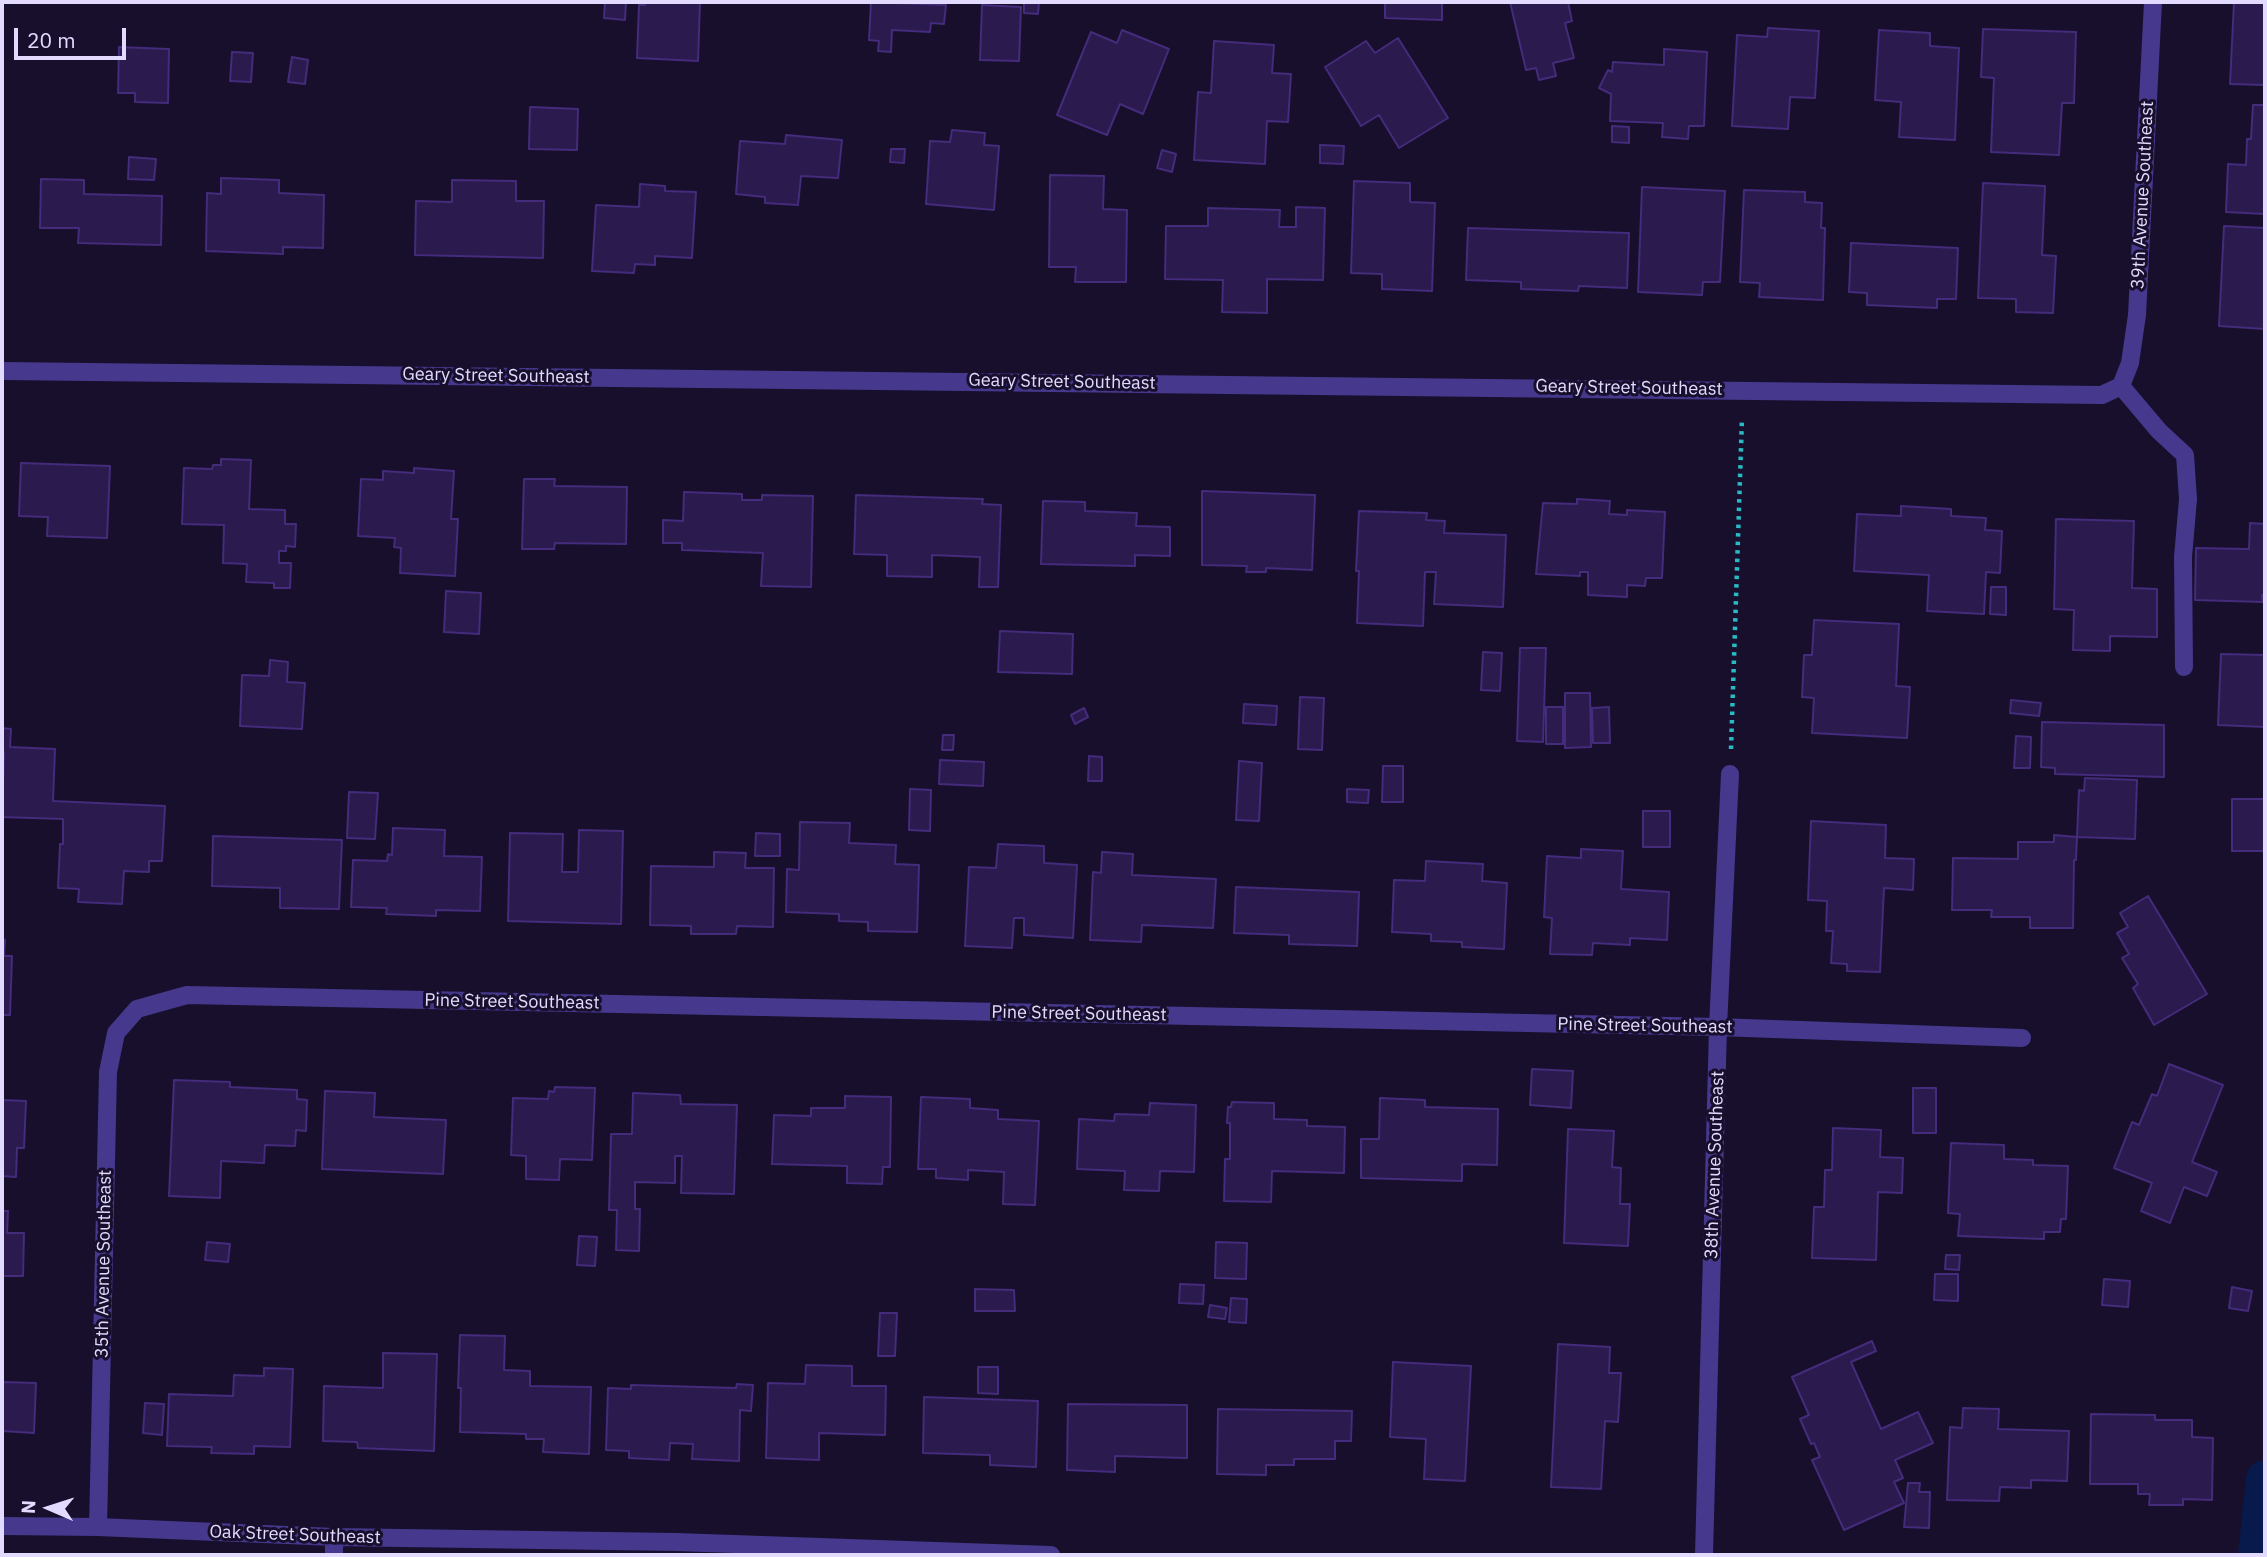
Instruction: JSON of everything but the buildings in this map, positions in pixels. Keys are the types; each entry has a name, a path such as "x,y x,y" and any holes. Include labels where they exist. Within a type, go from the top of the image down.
{"street":[{"name":"39th Avenue Southeast","path":"2121,386 2130,363 2137,315 2153,2"},
{"name":"Geary Street Southeast","path":"2,371 2102,396 2121,386"},
{"path":"2121,386 2159,431 2185,455 2188,499 2183,557 2184,667"},
{"name":"38th Avenue Southeast","path":"1704,1555 1718,1027 1730,774"},
{"name":"Pine Street Southeast","path":"137,1009 187,995 1718,1027 2022,1038"},
{"name":"35th Avenue Southeast","path":"98,1527 108,1072 116,1033 137,1009"},
{"name":"Oak Street Southeast","path":"2,1526 98,1527 334,1546 1051,1555"}],"path":[{"path":"1730,774 1743,390"}],"waterway":[{"path":"2257,1555 2265,1479"}]}
